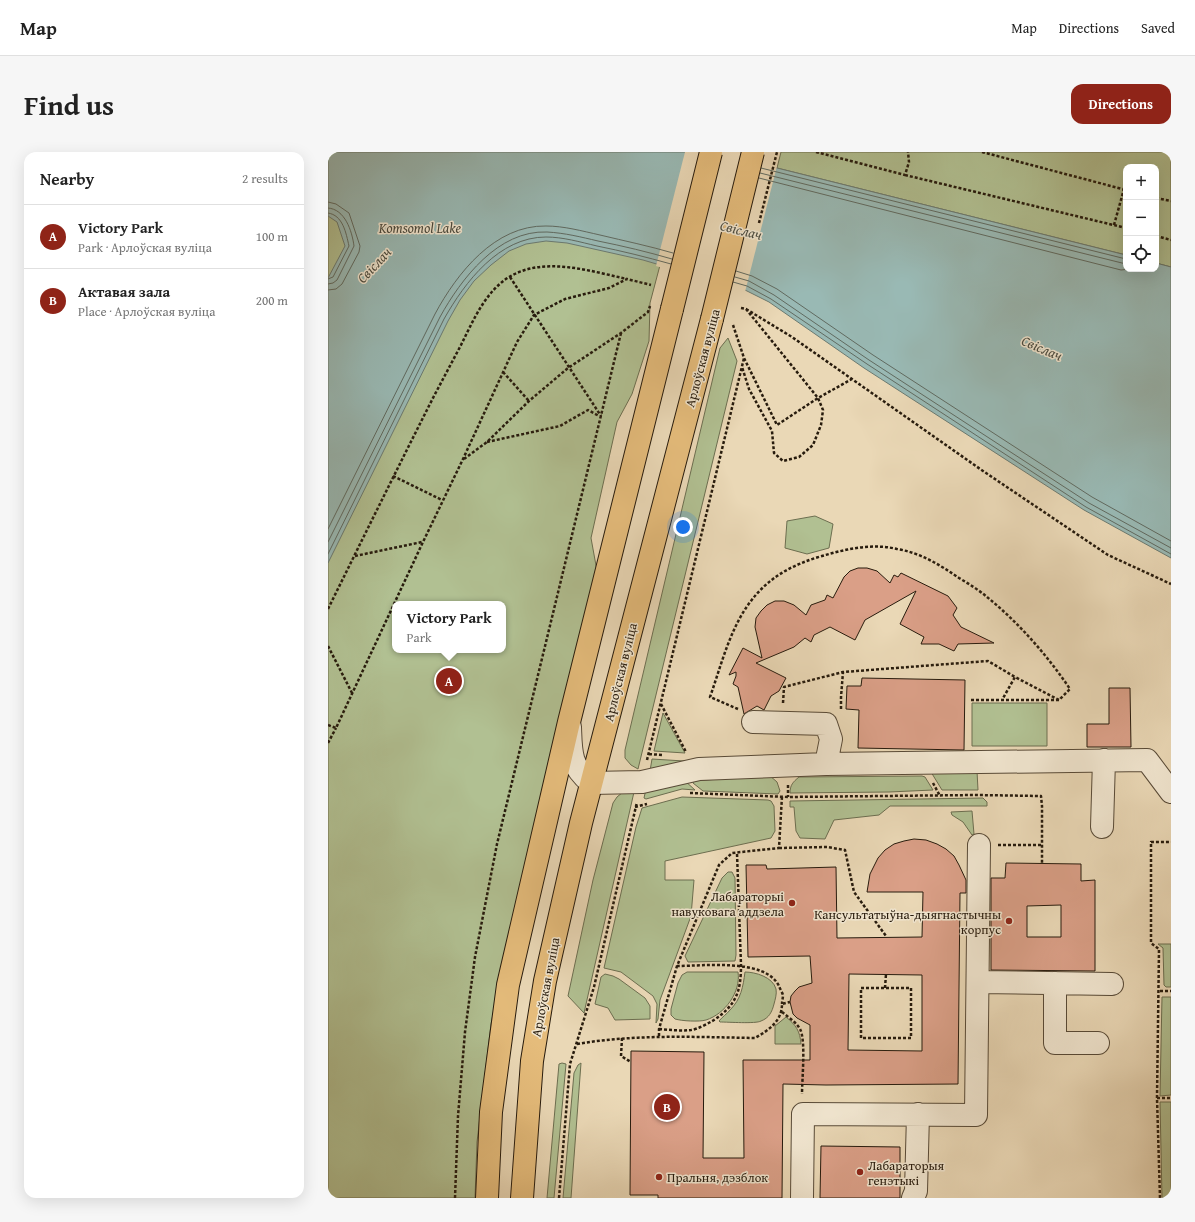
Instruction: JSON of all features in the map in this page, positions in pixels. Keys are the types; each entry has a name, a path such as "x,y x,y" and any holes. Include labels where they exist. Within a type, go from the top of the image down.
{"main road":[{"path":"487,1198 491,1112 508,985 569,722 711,152"},
{"name":"Арлоўская вуліца","path":"522,1198 533,1053 545,981 581,823 722,322 753,152"},
{"path":"552,797 561,793 568,794 574,799 579,808 581,823"}],"lane":[{"path":"746,716 826,724 831,739 826,764"},
{"path":"569,722 572,756 581,774 592,784 642,782 700,769 826,764 1147,760 1171,792"},
{"path":"1102,827 1104,760"},
{"path":"802,1198 803,1114 976,1115 979,845"},
{"path":"978,982 1112,984"},
{"path":"1055,983 1055,1042 1098,1043"},
{"path":"913,1198 916,1191 918,1114"},
{"path":"488,1174 494,1198"}],"path":[{"path":"816,152 1123,227"},
{"path":"905,175 909,162 908,152"},
{"path":"982,152 1123,188"},
{"path":"1114,225 1123,196"},
{"path":"1159,199 1171,202"},
{"path":"1159,237 1171,240"},
{"path":"328,609 393,476 473,321 494,289 510,277 529,269 548,266 596,272 651,284"},
{"path":"510,277 568,368 601,416"},
{"path":"395,601 517,342 534,315 565,299 609,288 627,279"},
{"path":"463,459 487,442 529,401 568,368 622,333 648,312 650,303"},
{"path":"741,308 746,309 792,337 983,471 1108,555 1171,584"},
{"path":"742,366 749,389 772,431 774,453 783,461 799,457 813,446 821,425 823,410 818,398 746,309"},
{"path":"722,322 744,358 777,425 818,398 852,379"},
{"path":"455,1198 458,1116 465,1032 476,949 497,844 622,333"},
{"path":"503,372 529,401"},
{"path":"487,442 560,426 588,410 601,416"},
{"path":"393,476 442,500"},
{"path":"354,556 423,542"},
{"path":"746,716 710,697 732,632 748,605 767,582 788,568 841,551 872,547 896,548 916,554 937,563 987,596 1031,638 1055,666 1070,689 1059,700 971,700"},
{"path":"328,743 392,608"},
{"path":"328,646 352,693"},
{"path":"782,708 784,686 843,672 988,660 1015,677 1059,700"},
{"path":"842,715 841,697 843,672"},
{"path":"1002,700 1015,677"},
{"path":"661,704 689,758"},
{"path":"328,725 336,728"},
{"path":"689,793 782,796 1041,796 1042,863"},
{"path":"779,848 782,796"},
{"path":"635,807 651,802"},
{"path":"1160,1198 1157,1098 1159,949 1151,943 1150,842 1171,842"},
{"path":"979,845 1042,845"},
{"path":"659,1036 659,1029 678,966 719,865 732,853 779,848 826,847 845,850 854,892 886,936"},
{"path":"659,1029 692,1030 710,1023 724,1013 733,1003 739,991 741,965 738,853"},
{"path":"577,1044 622,1038 659,1036 755,1038 766,1032 775,1023 782,1012 783,994 771,976 760,970 741,965 678,966"},
{"path":"885,988 886,974"},
{"path":"861,988 885,988 911,988 911,1038 861,1038 861,988"},
{"path":"1159,991 1171,991"},
{"path":"782,1004 790,1002"},
{"path":"782,1012 800,1029 803,1040 802,1097"},
{"path":"622,1038 621,1056 631,1062"},
{"path":"1157,1098 1171,1098"}],"green space":[{"path":"328,152 690,152 650,303 649,341 632,394 617,422 591,538 597,571 513,917 491,1024 477,1142 475,1198 328,1198"},
{"path":"781,152 1171,152 1171,267 1159,264 1159,164 1123,164 1123,254 777,168"},
{"path":"728,338 737,361 638,769 631,765 625,758 625,750 720,348"},
{"path":"815,516 833,524 829,548 807,554 785,548 787,521"},
{"path":"972,703 1047,703 1047,746 972,746"},
{"path":"663,713 685,753 654,751"},
{"path":"652,759 684,761 650,771"},
{"path":"977,771 978,790 942,790 931,772"},
{"path":"769,775 777,782 780,791 778,794 703,791 693,783 693,781"},
{"path":"799,777 925,777 933,790 790,793 792,784"},
{"path":"684,780 695,790 682,789 646,799 644,798 646,789"},
{"path":"623,792 634,792 584,1013 568,996 593,880 613,803"},
{"path":"682,797 771,801 774,806 775,831 771,838 665,861 665,880 694,880 691,916 660,1000 658,1019 656,1023 657,1004 653,996 621,972 604,968 636,827 642,808"},
{"path":"983,798 987,802 987,806 890,806 879,815 834,820 825,839 800,838 796,831 794,807 790,807 790,801"},
{"path":"972,811 974,834 972,835 963,822 952,815 951,812"},
{"path":"728,872 732,872 735,878 735,961 688,962 685,956 722,878"},
{"path":"1158,944 1171,944 1171,987 1166,987 1164,985 1163,948"},
{"path":"687,972 738,972 737,987 730,1001 713,1017 699,1021 675,1019 671,1015 671,1009 678,983 682,975"},
{"path":"745,972 754,973 768,978 774,985 776,995 771,1012 764,1020 758,1022 720,1022 719,1021 737,1002 742,988"},
{"path":"605,974 619,979 645,998 650,1006 650,1019 615,1020 608,1008 595,1004 601,977"},
{"path":"1162,997 1171,997 1171,1095 1160,1096"},
{"path":"786,1017 797,1029 800,1035 801,1044 775,1044 775,1026"},
{"path":"581,1063 571,1198 563,1198 574,1073 578,1065"},
{"path":"559,1064 566,1064 554,1198 547,1198"},
{"path":"1160,1102 1171,1102 1171,1198 1162,1198"}],"water":[{"path":"328,152 723,152 777,168 1123,254 1123,272 1159,272 1159,264 1171,267 1171,558 1084,510 864,368 769,302 745,290 643,260 567,243 546,241 526,244 509,251 474,281 460,300 448,321 328,563 328,278 345,246 337,222 328,216"}],"pier":[{"path":"685,152 730,152 777,166 745,292 656,266"}],"building":[{"path":"858,568 867,568 877,571 890,583 894,575 898,577 901,573 948,596 957,608 953,615 961,627 994,643 958,644 954,651 939,644 921,644 924,637 900,624 916,591 865,620 855,640 830,627 814,635 811,642 805,638 794,647 756,663 786,678 779,691 771,696 764,710 757,706 744,714 738,687 733,684 736,672 729,675 743,648 762,658 755,627 756,618 761,611 767,605 775,601 784,601 794,605 806,615 811,605 825,600 827,595 833,598 844,577 850,571"},
{"path":"862,678 965,680 964,750 858,748 859,710 846,709 847,686 861,686"},
{"path":"1109,688 1130,688 1131,747 1087,747 1087,724 1109,724"},
{"path":"914,839 926,840 946,849 954,856 966,880 966,893 960,893 958,1084 783,1084 782,1198 658,1198 658,1195 630,1195 631,1051 704,1052 703,1158 744,1158 743,1060 810,1060 810,1025 793,1014 790,1002 791,996 799,987 812,983 810,956 748,957 746,865 766,865 767,869 836,867 837,938 922,937 923,892 867,892 870,874 878,858 885,850 894,844","holes":["849,974 922,975 922,1051 848,1050"]},
{"name":"Кансультатыўна-дыягнастычны корпус","path":"1006,863 1081,864 1081,881 1095,880 1095,971 991,970 991,878 1005,878","holes":["1061,905 1061,937 1027,937 1027,906"]},
{"name":"Лабараторыя генэтыкі","path":"821,1146 900,1147 900,1198 820,1198"}],"place":[{"name":"Victory Park","path":"449,681"},
{"name":"Лабараторыі навуковага аддзела","path":"792,903"},
{"name":"Кансультатыўна-дыягнастычны корпус","path":"1009,921"},
{"name":"Актавая зала","path":"667,1107"},
{"name":"Лабараторыя генэтыкі","path":"860,1172"},
{"name":"Пральня, дэзблок","path":"659,1177"}],"water label":[{"name":"Komsomol Lake","path":"420,228"},
{"name":"Свіслач","path":"741,230"},
{"name":"Свіслач","path":"374,265"},
{"name":"Свіслач","path":"1042,348"}]}
